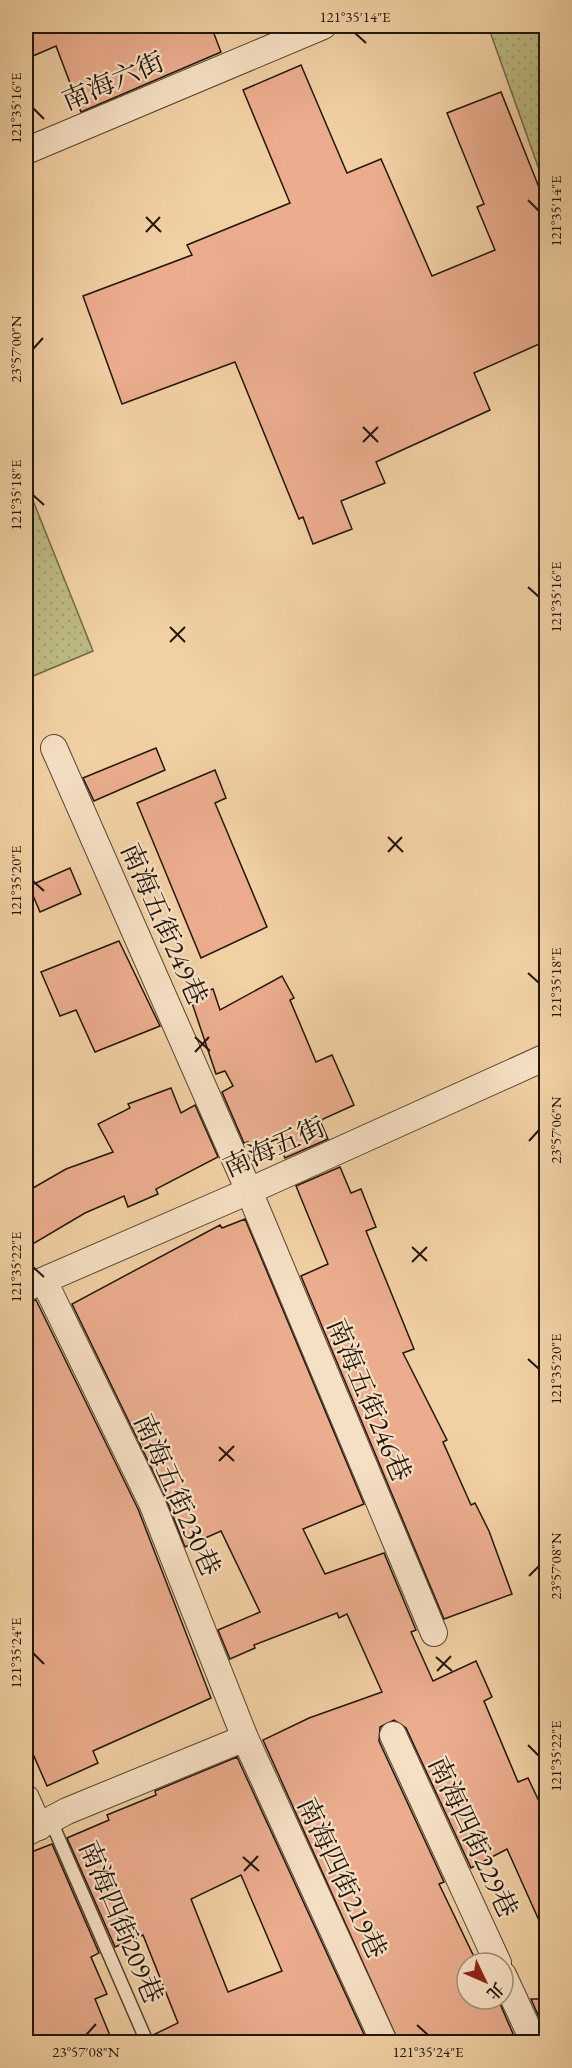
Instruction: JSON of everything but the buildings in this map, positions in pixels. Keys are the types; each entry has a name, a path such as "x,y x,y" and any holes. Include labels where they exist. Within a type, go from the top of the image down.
{"street":[{"name":"南海六街","path":"26,151 323,26"},
{"name":"南海五街249巷","path":"54,748 249,1191"},
{"name":"南海五街","path":"35,1284 249,1191 546,1057"},
{"name":"南海五街246巷","path":"249,1191 434,1633"},
{"name":"南海五街230巷","path":"35,1284 152,1503 245,1738"},
{"name":"南海四街229巷","path":"393,1735 492,1951"},
{"path":"26,1798 39,1827 67,1811 245,1738"},
{"name":"南海四街219巷","path":"245,1738 384,2043"},
{"path":"515,2001 534,2043"}],"lane":[{"name":"南海四街209巷","path":"39,1827 147,2043"}],"shaded area":[{"path":"488,26 546,26 546,189"},
{"path":"26,483 93,651 26,679"}]}
